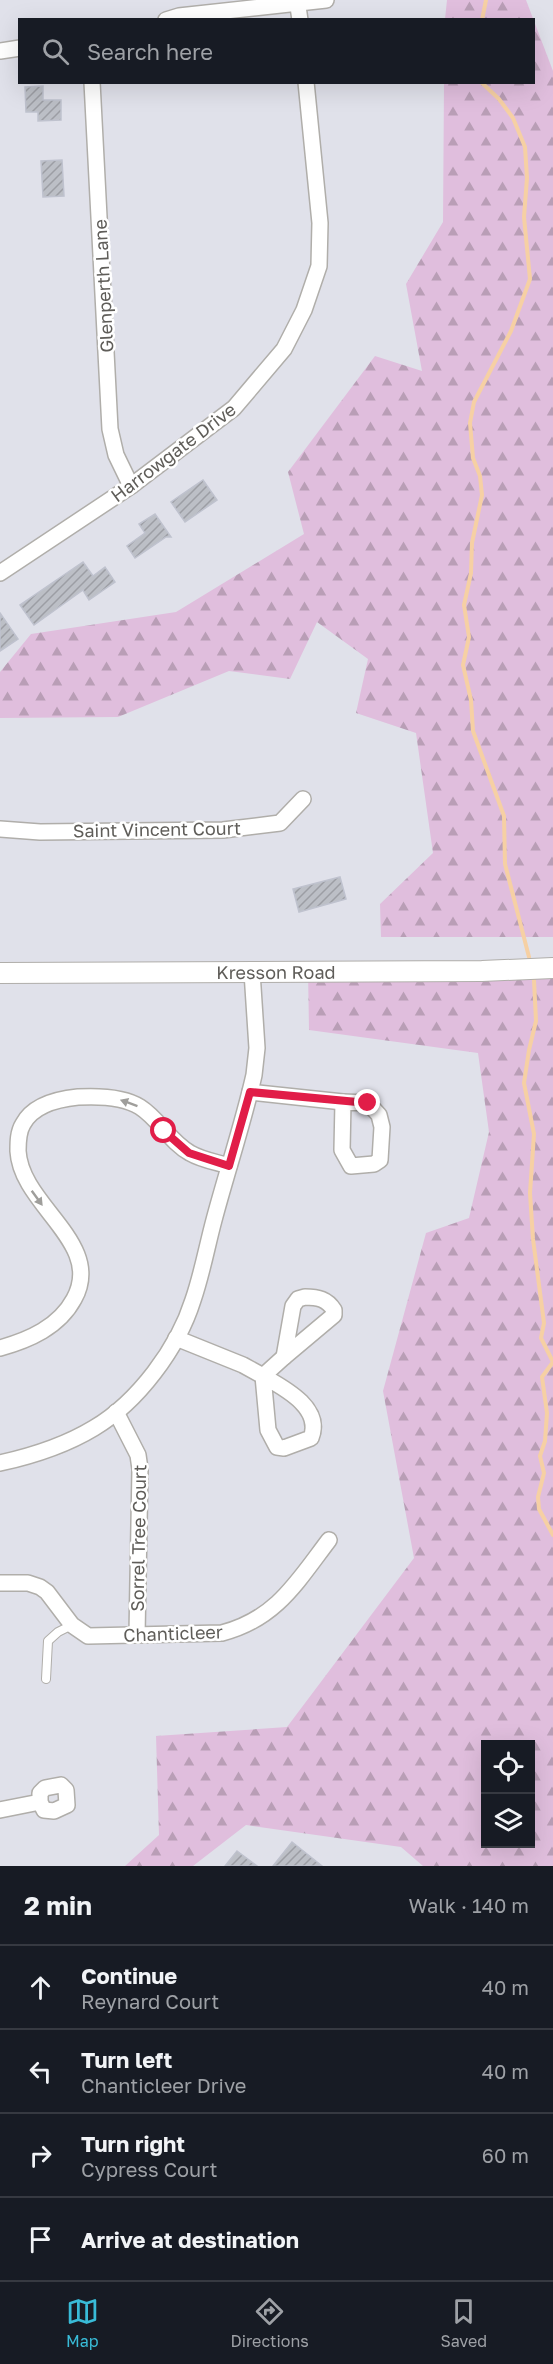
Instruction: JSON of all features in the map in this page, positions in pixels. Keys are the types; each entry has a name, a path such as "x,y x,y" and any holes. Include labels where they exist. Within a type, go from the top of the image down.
{"street":[{"path":"180,18 297,1 326,0"},
{"path":"297,1 300,18"},
{"path":"0,51 18,48"},
{"name":"Glenperth Lane","path":"92,84 110,429 116,455 131,486"},
{"name":"Harrowgate Drive","path":"0,573 131,486 234,408 284,349 303,310 319,266 321,223 306,84"},
{"name":"Saint Vincent Court","path":"0,829 40,832 223,830 280,823 303,800"},
{"name":"Kresson Road","path":"0,973 482,971 553,968"},
{"path":"0,1463 29,1456 94,1428 116,1412 161,1363 176,1338 193,1301 250,1092 257,1048 252,972"},
{"path":"250,1092 343,1102"},
{"path":"0,1348 39,1333 56,1322 70,1307 81,1287 82,1272 77,1254 64,1232 35,1195 18,1160 21,1126 27,1117 41,1107 60,1099 89,1096 118,1099 140,1107 189,1153 229,1166"},
{"path":"176,1338 243,1365 263,1376 291,1392 302,1401 313,1421 315,1429 311,1438 284,1448 277,1447 268,1430 263,1376"},
{"path":"263,1376 284,1357"},
{"name":"Sorrel Tree Court","path":"116,1412 138,1455 140,1469 137,1635"},
{"name":"Chanticleer","path":"0,1583 28,1583 40,1587 72,1625 88,1636 222,1633 237,1629 263,1615 285,1598 329,1540"},
{"path":"0,1809 40,1802"}],"lane":[{"path":"46,1679 48,1641 58,1632 72,1625"}],"green space":[{"path":"447,0 526,0 533,18 445,18"},
{"path":"535,24 553,71 553,937 381,937 380,904 433,853 416,733 356,713 368,659 317,622 290,679 229,671 118,717 0,718 0,672 31,634 176,612 304,534 288,472 375,356 422,371 406,284 443,222 444,84 535,84"},
{"path":"553,968 553,1866 423,1866 401,1847 246,1825 193,1866 125,1866 159,1835 156,1736 287,1727 414,1558 383,1391 426,1233 469,1218 489,1132 478,1053 309,1030 308,970"}],"building":[{"path":"43,86 43,100 61,100 61,120 38,121 38,112 26,112 25,87"},
{"path":"62,160 64,196 43,197 41,161"},
{"path":"203,480 217,500 185,522 171,502"},
{"path":"155,514 171,537 166,537 135,558 127,546 145,533 139,524"},
{"path":"83,562 93,576 105,567 115,582 89,600 83,590 34,625 20,605"},
{"path":"0,613 18,639 0,651"},
{"path":"340,877 346,899 299,912 293,889"},
{"path":"292,1842 322,1866 273,1866"},
{"path":"237,1851 257,1866 225,1866"}],"waterway":[{"path":"482,18 486,0"},
{"path":"483,84 499,99 513,118 525,147 527,178 524,217 530,279 511,331 474,402 470,423 473,458 480,476 482,495 472,543 471,573 464,605 469,637 463,665 471,700 473,731 504,816 505,864 529,957"},
{"path":"534,980 536,1021 524,1083 534,1134 530,1193 533,1239 544,1323 541,1338 553,1362 542,1377 547,1413 545,1441 540,1456 544,1473 538,1497 539,1509 553,1535"}],"route":[{"path":"164,1131 189,1153 229,1166 250,1092 368,1103"}]}
